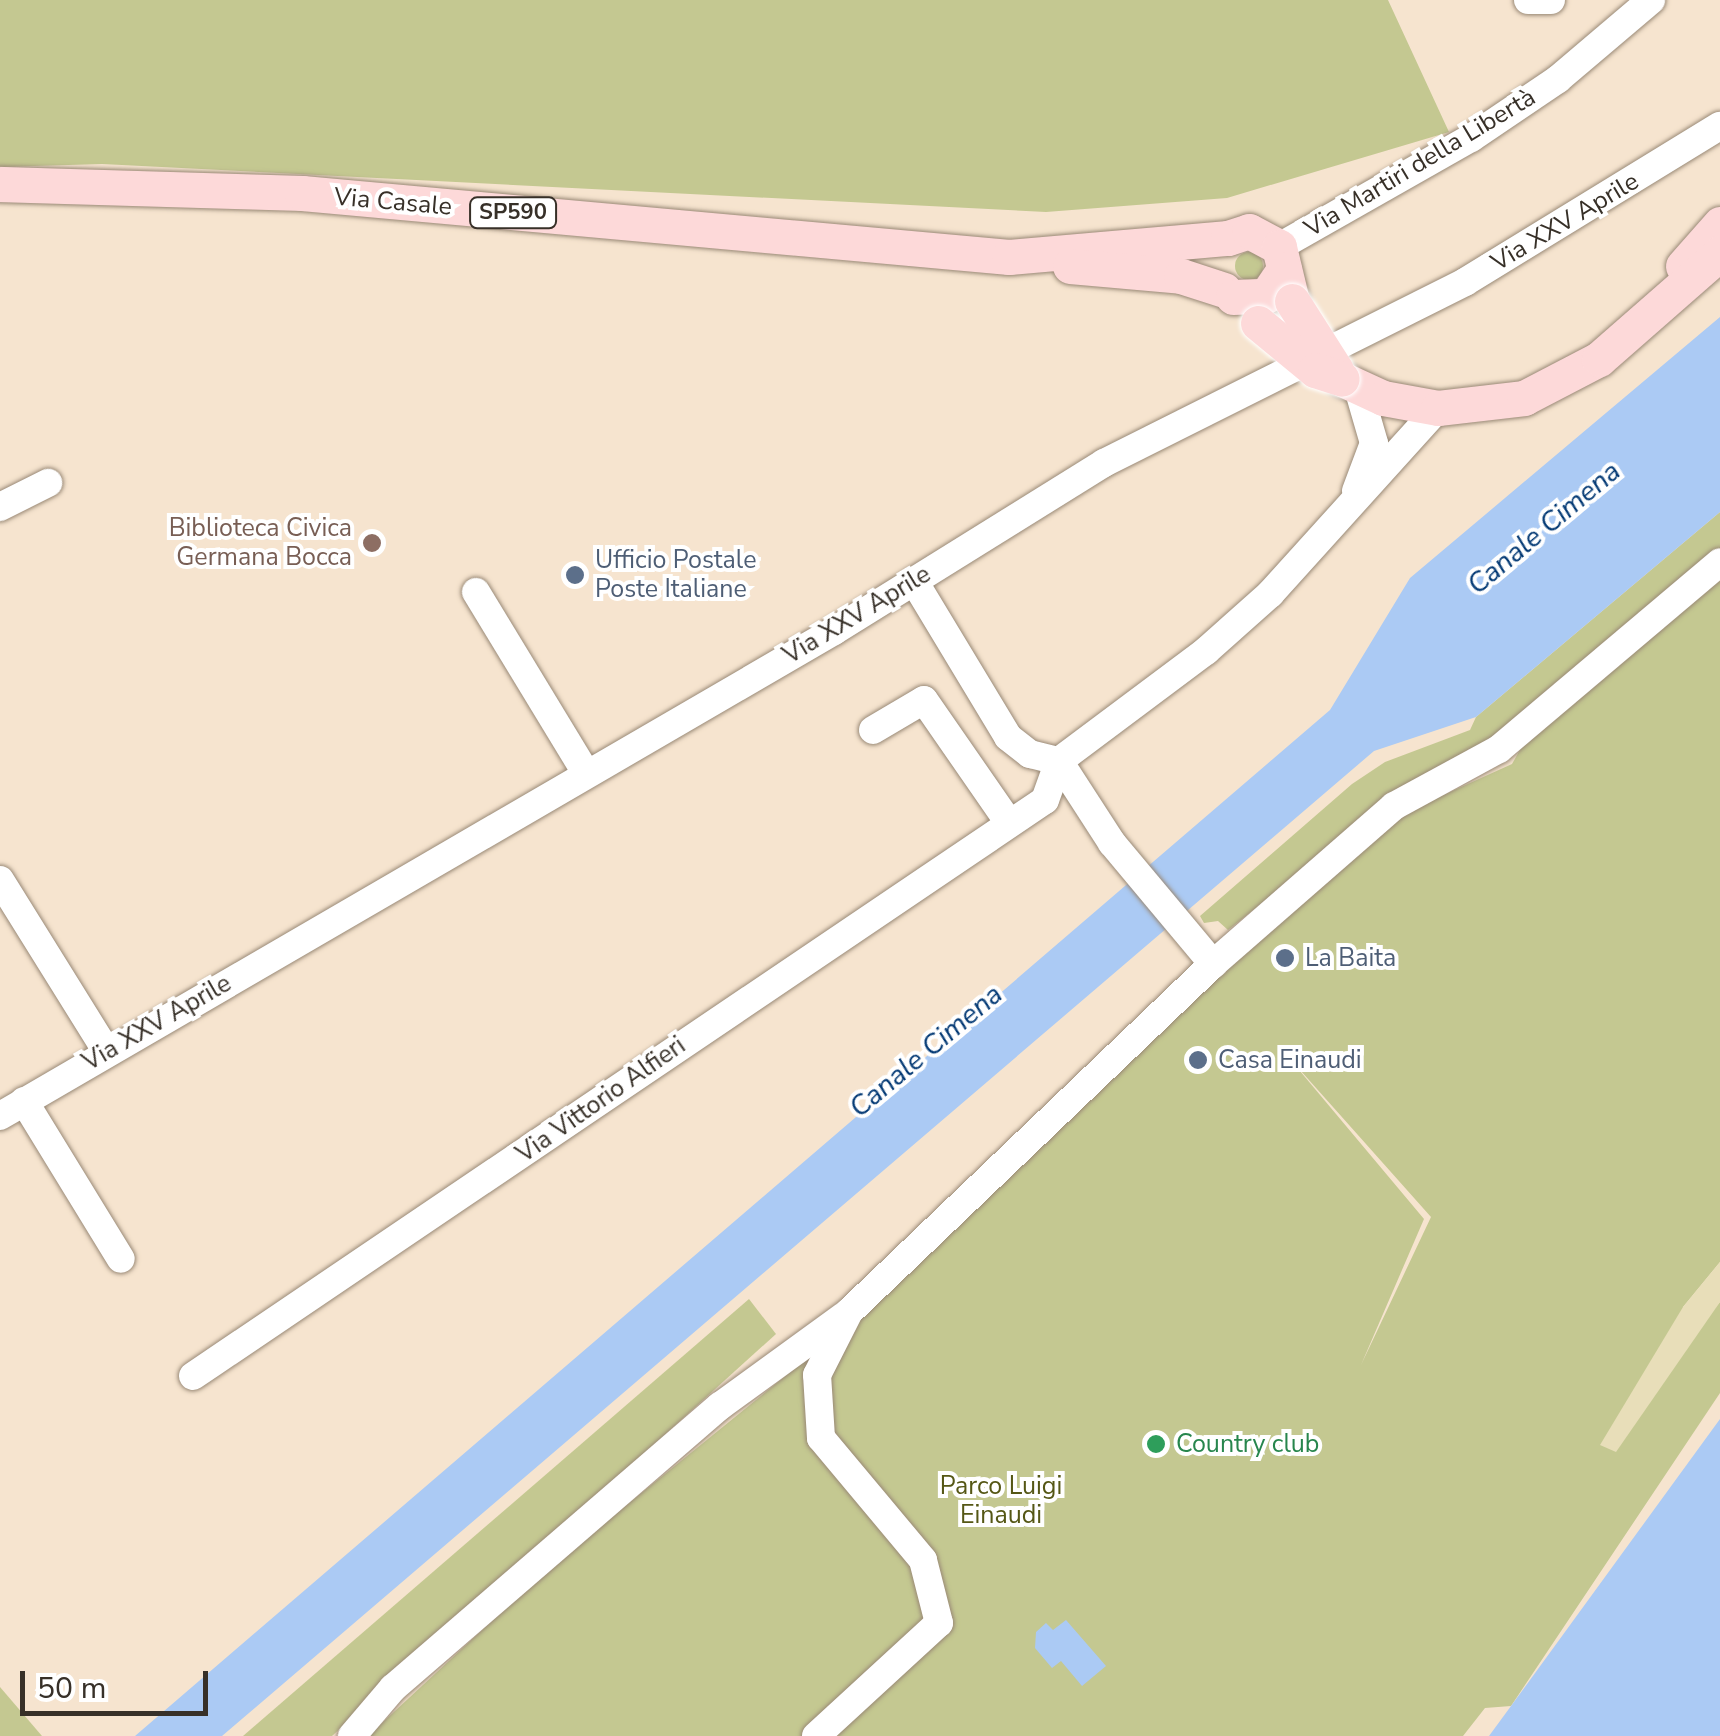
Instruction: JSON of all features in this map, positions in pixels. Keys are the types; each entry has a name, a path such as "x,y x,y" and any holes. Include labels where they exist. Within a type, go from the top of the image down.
{"main road":[{"name":"Via Casale","path":"0,184 302,193 1024,257"},
{"path":"1633,330 1720,224"},
{"name":"SP590","path":"1024,257 1228,238 1249,231 1285,272"},
{"path":"1228,238 1214,269 1228,293 1315,370 1350,384 1438,408 1494,405 1554,387 1633,330 1720,278"},
{"path":"1633,330 1720,253"},
{"name":"SP590","path":"1024,257 1181,276 1228,293"},
{"path":"1228,293 1266,296 1285,272 1350,384"}],"street":[{"path":"1528,0 1551,0"},
{"name":"Via Martiri della Libertà","path":"1285,272 1558,80 1651,0"},
{"name":"Via XXV Aprile","path":"12,1108 914,581 1104,463 1465,282 1720,126"},
{"name":"Via Vittorio Alfieri","path":"1348,506 1374,443 1350,384"},
{"name":"Via Vittorio Alfieri","path":"193,1376 474,1190 1007,820 1044,800 1059,762 1206,651 1270,594 1438,408"},
{"path":"0,507 48,483"},
{"path":"352,1736 393,1688 720,1406 850,1312 1213,964 1394,806 1499,750 1720,562"},
{"path":"914,581 1008,738 1030,754 1059,762 1127,862 1213,964"},
{"path":"476,592 586,771"},
{"path":"873,730 924,700 1007,820"},
{"path":"0,880 107,1052"},
{"path":"12,1108 121,1260"},
{"path":"816,1736 939,1623 923,1560 821,1438 817,1374 850,1312"}],"green space":[{"path":"0,0 1388,0 1449,132 1227,198 1046,212 102,164 0,167"},
{"path":"1249,252 1259,256 1263,266 1259,276 1249,280 1239,276 1235,266 1239,256"},
{"path":"1720,512 1720,551 1529,719 1388,803 1228,930 1218,921 1204,923 1200,916 1352,784 1385,762 1470,730 1476,717"},
{"name":"Parco Luigi Einaudi","path":"1720,566 1720,1262 1683,1307 1707,1317 1720,1302 1720,1393 1511,1706 1485,1708 1463,1736 368,1736 548,1569 794,1369 1182,1007 1408,811 1512,764 1525,741","holes":["1284,1052 1431,1217 1361,1365 1424,1219"]},
{"path":"749,1299 776,1334 332,1736 243,1736"},
{"path":"0,1687 42,1736 0,1736"}],"sand":[{"path":"1720,1262 1720,1302 1616,1452 1600,1445 1683,1307"}],"water":[{"name":"Canale Cimena","path":"1720,317 1720,512 1476,717 1374,751 222,1736 135,1736 1330,710 1410,578"},
{"path":"1720,1419 1720,1736 1489,1736 1511,1706"},
{"path":"1066,1620 1106,1666 1082,1686 1061,1661 1052,1668 1035,1648 1036,1632 1046,1623 1053,1630"}],"place":[{"name":"Biblioteca Civica Germana Bocca","path":"372,543"},
{"name":"Ufficio Postale Poste Italiane","path":"575,575"},
{"name":"La Baita","path":"1285,958"},
{"name":"Casa Einaudi","path":"1198,1060"},
{"name":"Country club","path":"1156,1444"}]}
